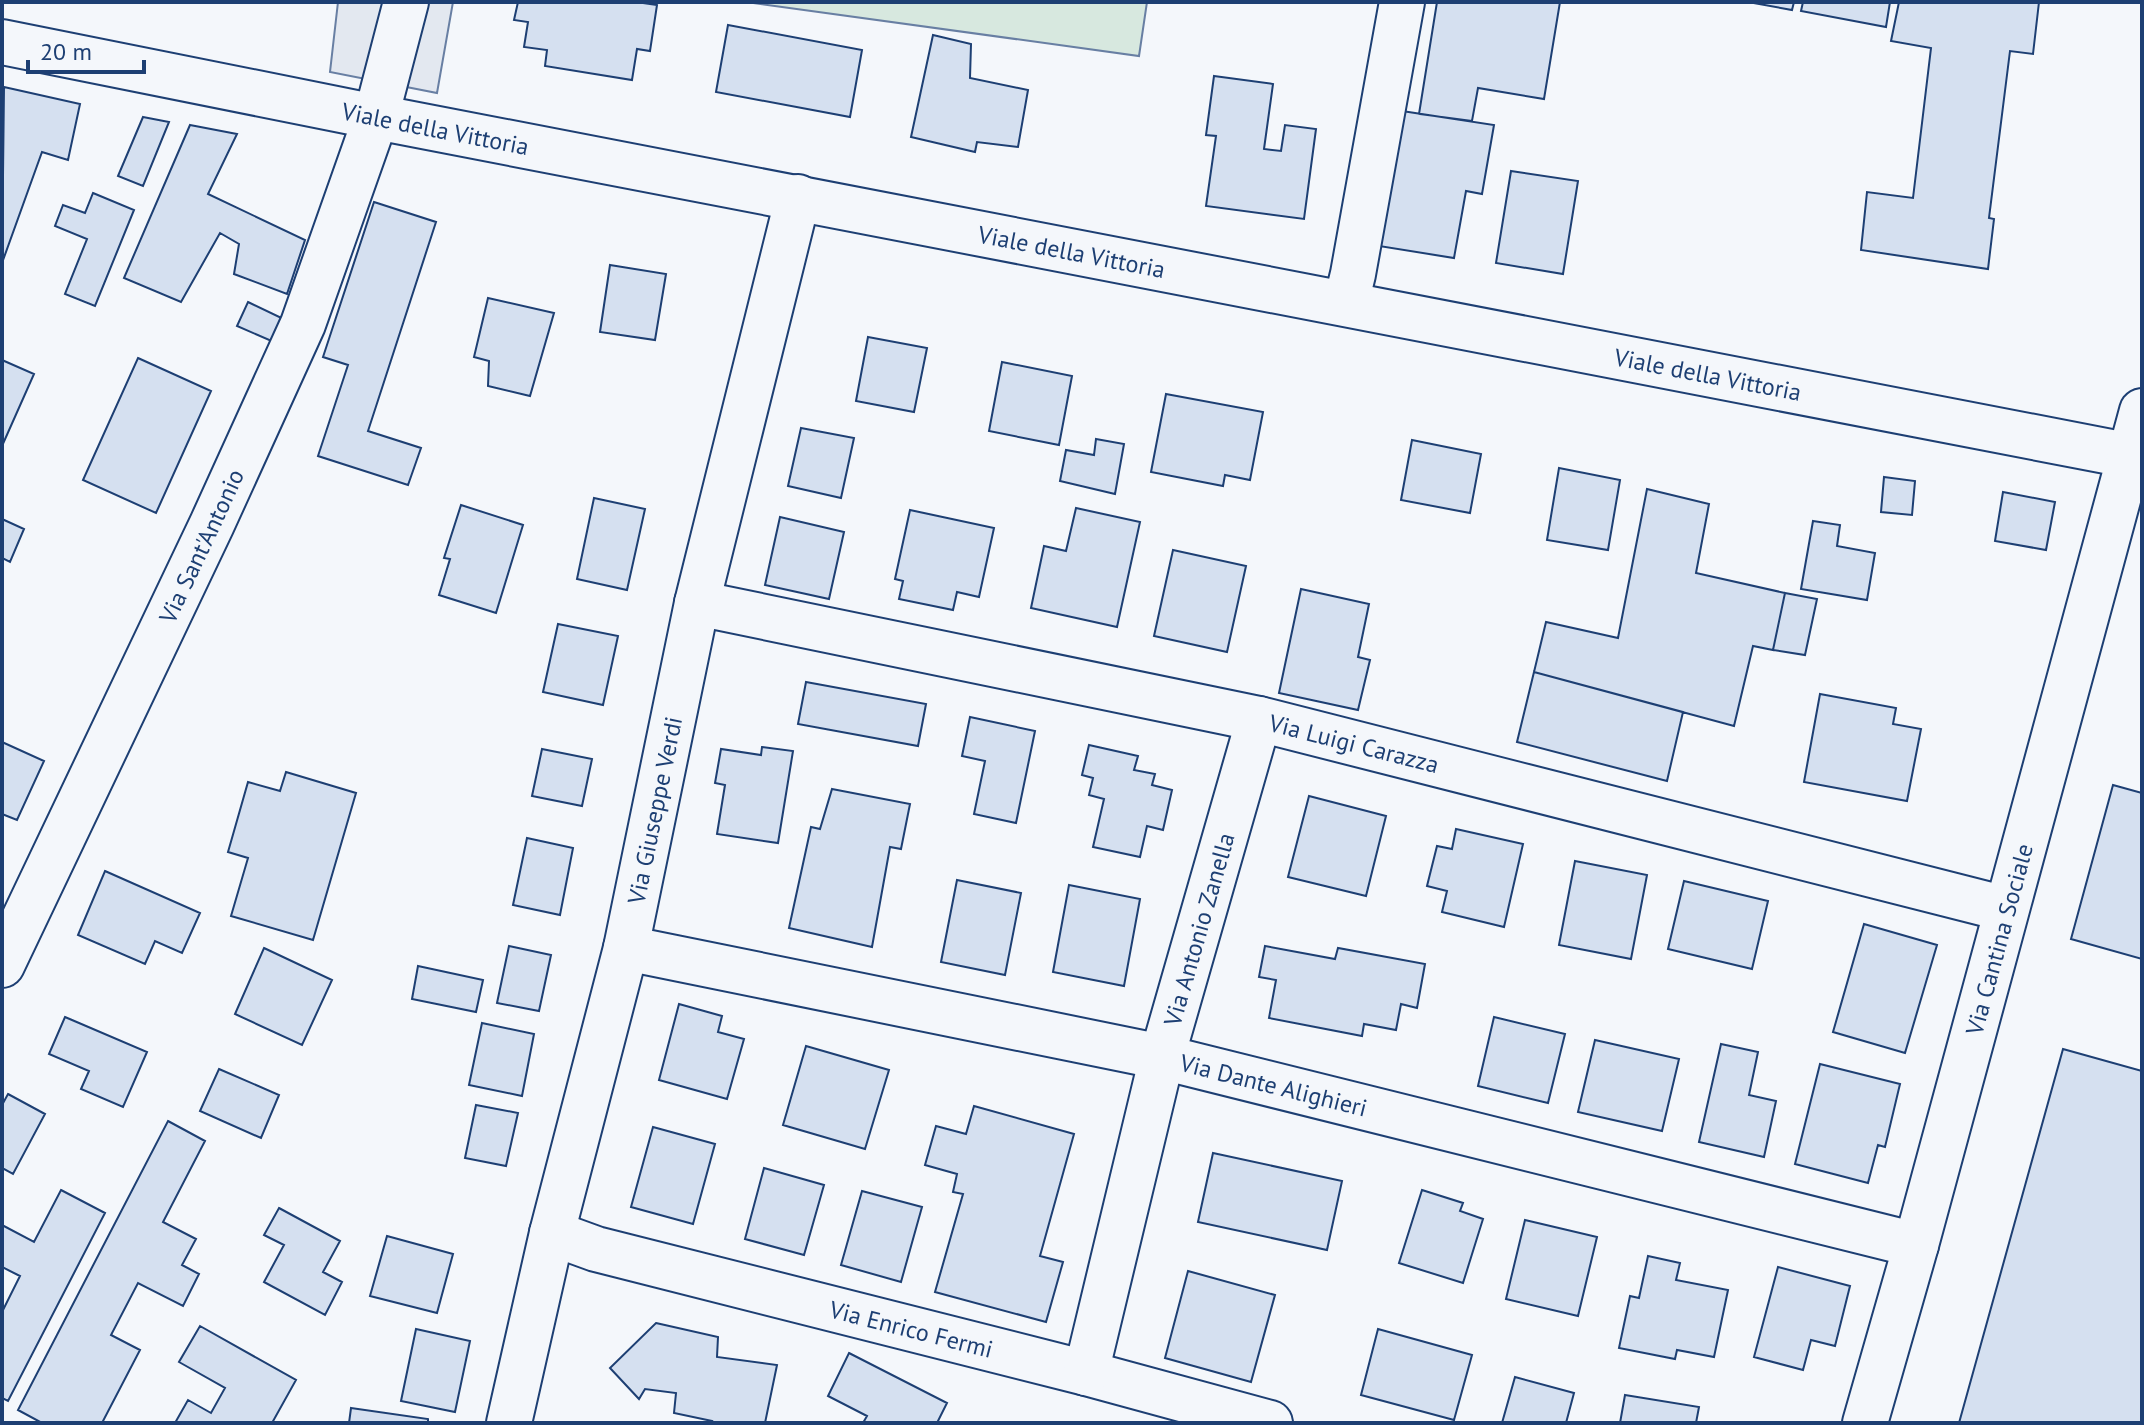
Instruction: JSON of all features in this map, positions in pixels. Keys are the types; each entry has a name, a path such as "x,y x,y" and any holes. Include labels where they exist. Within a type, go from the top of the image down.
{"street":[{"name":"Via Sant'Antonio","path":"2,965 206,538 303,324 376,117 406,2"},
{"path":"1346,303 1402,2"},
{"name":"Viale della Vittoria","path":"2,42 2136,457"},
{"name":"Via Giuseppe Verdi","path":"509,1423 552,1233 626,948 697,603 798,197"},
{"name":"Via Cantina Sociale","path":"1865,1423 2006,909 2136,457 2142,411"},
{"name":"Via Luigi Carazza","path":"697,603 1259,719 2006,909"},
{"name":"Via Antonio Zanella","path":"1086,1373 1162,1057 1259,719"},
{"name":"Via Dante Alighieri","path":"626,948 1162,1057 1916,1245"},
{"name":"Via Enrico Fermi","path":"552,1233 596,1249 1086,1373 1270,1423"}],"shaded area":[{"path":"338,2 453,2 437,93 330,72"},
{"path":"746,2 1147,2 1139,56"}],"building":[{"path":"518,2 636,2 657,5 650,51 637,49 632,80 545,66 547,50 524,47 528,22 514,20"},
{"path":"1437,2 1560,2 1544,99 1478,88 1472,121 1419,114"},
{"path":"1748,2 1794,2 1792,10"},
{"path":"1803,2 1890,2 1886,27 1801,11"},
{"path":"1899,2 2039,2 2033,54 2010,51 1989,218 1994,219 1988,269 1861,250 1867,192 1913,198 1931,48 1891,41"},
{"path":"728,25 862,50 850,117 716,92"},
{"path":"933,35 971,44 970,78 1028,90 1018,147 977,142 975,152 911,137"},
{"path":"1214,76 1273,84 1264,149 1281,151 1285,125 1316,129 1304,219 1206,206 1216,136 1206,135"},
{"path":"4,87 80,104 68,160 42,152 2,263"},
{"path":"1402,111 1494,125 1482,194 1466,191 1454,258 1379,246"},
{"path":"143,117 169,122 143,186 118,176"},
{"path":"190,125 237,134 208,194 305,240 287,294 234,274 239,244 220,233 181,302 124,278"},
{"path":"1511,171 1578,181 1563,274 1496,263"},
{"path":"93,193 134,210 95,306 65,294 87,239 55,226 63,205 85,213"},
{"path":"374,202 436,222 368,431 421,448 408,485 318,456 348,365 323,357"},
{"path":"610,265 666,274 655,340 600,332"},
{"path":"488,298 554,313 530,396 488,386 489,361 474,357"},
{"path":"248,302 294,324 283,346 237,326"},
{"path":"868,337 927,348 914,412 856,401"},
{"path":"138,358 211,391 156,513 83,480"},
{"path":"2,360 34,374 2,446"},
{"path":"1002,362 1072,376 1059,445 989,431"},
{"path":"1166,394 1263,412 1250,480 1225,475 1223,486 1151,472"},
{"path":"801,428 854,438 841,498 788,486"},
{"path":"1096,439 1124,444 1115,494 1060,481 1066,450 1094,455"},
{"path":"1412,440 1481,454 1470,513 1401,500"},
{"path":"1559,468 1620,480 1608,550 1547,540"},
{"path":"1884,477 1915,481 1912,515 1881,512"},
{"path":"1647,489 1709,504 1696,573 1785,593 1773,650 1753,646 1734,726 1534,672 1546,622 1618,638"},
{"path":"2003,492 2055,502 2046,550 1995,541"},
{"path":"594,498 645,509 627,590 577,579"},
{"path":"461,505 523,525 496,613 439,595 450,559 444,558"},
{"path":"1076,508 1140,522 1117,627 1031,608 1044,546 1066,551"},
{"path":"910,510 994,528 979,597 957,592 953,610 899,599 903,581 895,579"},
{"path":"780,517 844,532 829,599 765,585"},
{"path":"2,519 24,529 10,562 2,558"},
{"path":"1813,521 1840,525 1837,546 1875,553 1867,600 1801,589"},
{"path":"1173,550 1246,566 1227,652 1154,636"},
{"path":"1301,589 1369,604 1358,657 1370,660 1358,710 1279,693"},
{"path":"1785,593 1817,599 1805,655 1773,650"},
{"path":"558,624 618,636 603,705 543,692"},
{"path":"1534,672 1683,712 1667,781 1517,742"},
{"path":"806,682 926,704 918,746 798,724"},
{"path":"1820,694 1896,708 1893,724 1921,729 1907,801 1804,782"},
{"path":"970,717 1035,731 1016,823 974,814 985,761 962,756"},
{"path":"2,742 44,761 17,820 2,814"},
{"path":"1089,745 1138,756 1134,770 1155,774 1152,785 1172,790 1163,830 1147,826 1140,857 1093,847 1104,799 1089,795 1093,778 1082,775"},
{"path":"762,747 793,751 778,843 717,834 725,785 715,783 721,749 761,755"},
{"path":"542,749 592,759 582,806 532,796"},
{"path":"286,772 356,793 313,940 231,916 248,858 228,852 248,782 280,791"},
{"path":"2113,785 2142,793 2142,959 2071,939"},
{"path":"832,789 910,804 901,849 890,847 872,947 789,928 811,827 820,829"},
{"path":"1309,796 1386,816 1366,896 1288,877"},
{"path":"1456,829 1523,844 1504,927 1442,912 1447,891 1427,886 1437,846 1452,849"},
{"path":"527,838 573,848 560,915 513,905"},
{"path":"1575,861 1647,875 1631,959 1559,945"},
{"path":"105,871 200,913 182,953 155,941 145,964 78,935"},
{"path":"957,880 1021,893 1005,975 941,962"},
{"path":"1684,881 1768,901 1752,969 1668,949"},
{"path":"1069,885 1140,899 1124,986 1053,972"},
{"path":"1864,924 1937,945 1905,1053 1833,1032"},
{"path":"509,946 551,955 539,1011 497,1003"},
{"path":"1265,946 1335,959 1338,948 1425,964 1417,1008 1401,1004 1396,1030 1364,1024 1362,1036 1269,1018 1276,980 1259,977"},
{"path":"264,948 332,980 302,1045 235,1014"},
{"path":"418,966 483,980 476,1012 412,999"},
{"path":"679,1004 722,1016 718,1032 744,1039 727,1099 659,1080"},
{"path":"65,1017 147,1052 123,1107 81,1089 89,1071 49,1054"},
{"path":"1494,1017 1565,1034 1548,1103 1478,1086"},
{"path":"482,1023 534,1034 522,1096 469,1085"},
{"path":"1595,1040 1679,1059 1662,1131 1578,1112"},
{"path":"1721,1044 1758,1052 1749,1095 1776,1101 1764,1157 1699,1142"},
{"path":"806,1046 889,1070 865,1149 783,1125"},
{"path":"2063,1049 2142,1071 2142,1423 1959,1423"},
{"path":"1820,1064 1900,1084 1885,1147 1878,1145 1868,1183 1795,1164"},
{"path":"219,1069 279,1095 261,1138 200,1111"},
{"path":"8,1094 45,1114 13,1174 2,1168 2,1105"},
{"path":"476,1105 518,1113 506,1166 465,1158"},
{"path":"974,1106 1074,1134 1040,1256 1063,1262 1046,1322 935,1292 963,1194 953,1192 957,1174 925,1165 936,1126 966,1134"},
{"path":"168,1121 205,1141 163,1222 196,1239 182,1265 199,1274 183,1306 138,1283 111,1335 140,1350 102,1423 42,1423 18,1410"},
{"path":"653,1127 715,1144 693,1224 631,1207"},
{"path":"1213,1153 1342,1181 1327,1250 1198,1222"},
{"path":"764,1168 824,1185 804,1255 745,1239"},
{"path":"61,1190 105,1213 8,1401 2,1398 2,1312 20,1276 2,1267 2,1225 34,1242"},
{"path":"1422,1190 1463,1203 1460,1211 1483,1219 1463,1283 1399,1263"},
{"path":"862,1191 922,1207 901,1282 841,1265"},
{"path":"279,1208 340,1241 323,1272 342,1282 325,1315 264,1282 284,1245 264,1235"},
{"path":"1525,1220 1597,1237 1578,1316 1506,1299"},
{"path":"387,1236 453,1254 437,1313 370,1296"},
{"path":"1648,1256 1680,1263 1676,1280 1728,1290 1714,1357 1677,1350 1675,1359 1619,1348 1630,1296 1639,1298"},
{"path":"1778,1267 1850,1286 1835,1346 1811,1340 1803,1370 1754,1357"},
{"path":"1188,1271 1275,1295 1251,1382 1165,1358"},
{"path":"656,1323 718,1337 717,1357 777,1365 765,1423 711,1423 674,1413 676,1393 645,1389 639,1399 610,1368"},
{"path":"200,1326 296,1380 272,1423 175,1423 188,1400 211,1413 225,1388 179,1362"},
{"path":"416,1329 470,1341 455,1412 401,1401"},
{"path":"1378,1329 1472,1355 1454,1420 1361,1395"},
{"path":"849,1353 947,1403 937,1423 863,1423 867,1416 828,1396"},
{"path":"1515,1377 1574,1393 1566,1423 1502,1423"},
{"path":"1625,1395 1699,1407 1696,1423 1620,1423"},
{"path":"351,1408 428,1419 428,1423 349,1423"}]}
